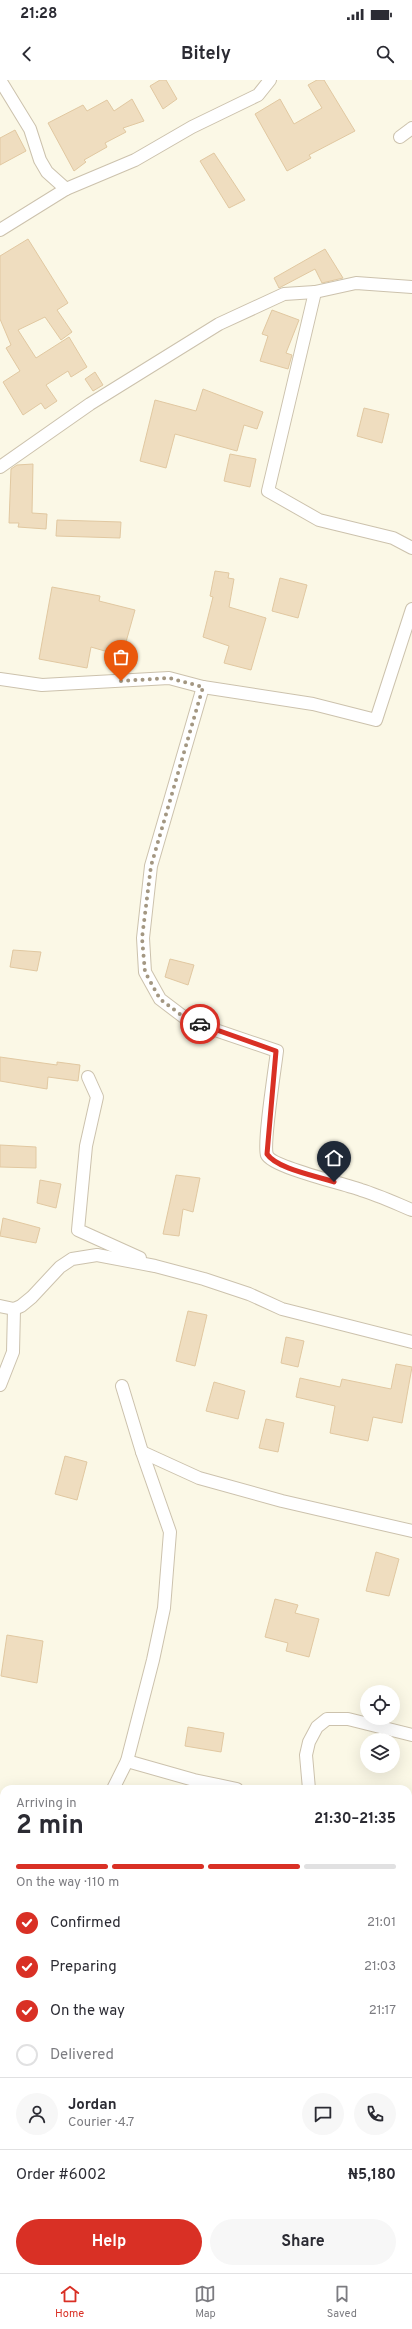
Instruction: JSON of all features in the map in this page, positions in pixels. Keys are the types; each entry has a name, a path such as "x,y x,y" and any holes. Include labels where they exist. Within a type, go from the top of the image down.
{"street":[{"path":"0,80 30,130 47,172 66,189"},
{"path":"0,230 66,189 135,160 192,127 258,95 270,80"},
{"path":"400,137 412,128"},
{"path":"0,467 90,404 220,324 284,294 315,292 356,283 412,287"},
{"path":"315,292 268,491 319,520 393,538 412,548"},
{"path":"0,679 42,685 169,678 203,687 313,704 376,720 412,609"},
{"path":"203,687 151,866 142,938 145,972 160,999 189,1021 276,1051 267,1138 267,1154 270,1158 294,1170 361,1190 412,1210"},
{"path":"88,1077 97,1097 86,1146 78,1230 155,1266"},
{"path":"0,1306 14,1309 32,1297 60,1267 72,1259 97,1255 155,1266 204,1279 250,1294 282,1309 412,1342"},
{"path":"0,1385 13,1352 14,1309"},
{"path":"115,1785 126,1761 153,1660 164,1608 169,1553 168,1526 142,1452 122,1386"},
{"path":"142,1452 199,1478 282,1501 412,1531"},
{"path":"309,1785 306,1755 309,1742 317,1727 328,1719 348,1719 412,1735"},
{"path":"126,1761 218,1785"}],"building":[{"path":"160,80 166,80 177,99 163,109 150,86"},
{"path":"317,80 324,80 355,131 309,155 311,158 287,171 255,114 280,99 294,124 322,108 308,85"},
{"path":"132,99 144,121 123,128 126,132 105,143 107,147 84,160 86,162 74,171 48,123 83,105 87,111 107,100 114,111"},
{"path":"15,130 26,151 0,165 0,138"},
{"path":"214,153 245,200 229,208 200,161"},
{"path":"28,239 68,303 57,310 72,332 61,340 45,317 18,330 36,358 69,337 87,367 71,377 68,371 46,385 57,401 45,409 41,403 23,415 3,382 20,371 6,348 11,345 0,319 0,256"},
{"path":"325,249 343,278 322,283 315,269 279,288 274,278"},
{"path":"272,310 299,320 286,353 292,355 288,369 260,361 268,336 262,334"},
{"path":"95,372 103,385 93,391 85,379"},
{"path":"203,389 263,412 257,429 244,425 237,451 175,434 166,468 140,461 155,400 196,411"},
{"path":"364,408 389,414 382,443 357,436"},
{"path":"230,454 256,459 250,487 224,481"},
{"path":"33,464 32,513 47,514 46,529 18,527 19,523 9,523 11,469 17,465"},
{"path":"57,520 121,522 120,538 56,536"},
{"path":"215,571 229,573 228,578 234,579 229,607 266,618 251,670 224,663 229,646 203,637 213,597 210,596"},
{"path":"280,578 307,585 298,618 272,611"},
{"path":"52,587 100,596 99,601 135,610 122,656 91,647 87,668 39,659"},
{"path":"13,950 41,952 37,971 10,967"},
{"path":"170,959 194,965 188,985 165,977"},
{"path":"0,1057 57,1065 57,1062 80,1065 78,1081 48,1077 47,1089 0,1081"},
{"path":"0,1145 36,1147 36,1168 0,1167"},
{"path":"176,1175 200,1178 193,1212 183,1209 179,1236 163,1234"},
{"path":"40,1180 61,1184 56,1208 37,1203"},
{"path":"3,1218 40,1228 36,1243 0,1236"},
{"path":"188,1311 207,1315 195,1366 176,1361"},
{"path":"286,1337 304,1341 298,1367 281,1363"},
{"path":"396,1364 412,1367 402,1423 373,1417 368,1441 330,1433 335,1406 296,1397 300,1378 340,1387 342,1379 391,1389"},
{"path":"214,1382 245,1391 238,1419 206,1411"},
{"path":"266,1419 284,1423 278,1452 259,1448"},
{"path":"65,1456 87,1462 77,1500 55,1494"},
{"path":"376,1552 399,1559 389,1596 366,1591"},
{"path":"275,1599 298,1605 295,1613 319,1619 309,1657 286,1651 288,1643 265,1637"},
{"path":"7,1635 43,1641 37,1683 1,1676"},
{"path":"188,1727 224,1733 221,1752 185,1746"}],"way so far":[{"path":"121,681 169,678 203,687 151,866 142,938 145,972 160,999 189,1021 200,1024"}],"route":[{"path":"200,1024 276,1051 267,1138 267,1154 270,1158 294,1170 334,1182"}]}
